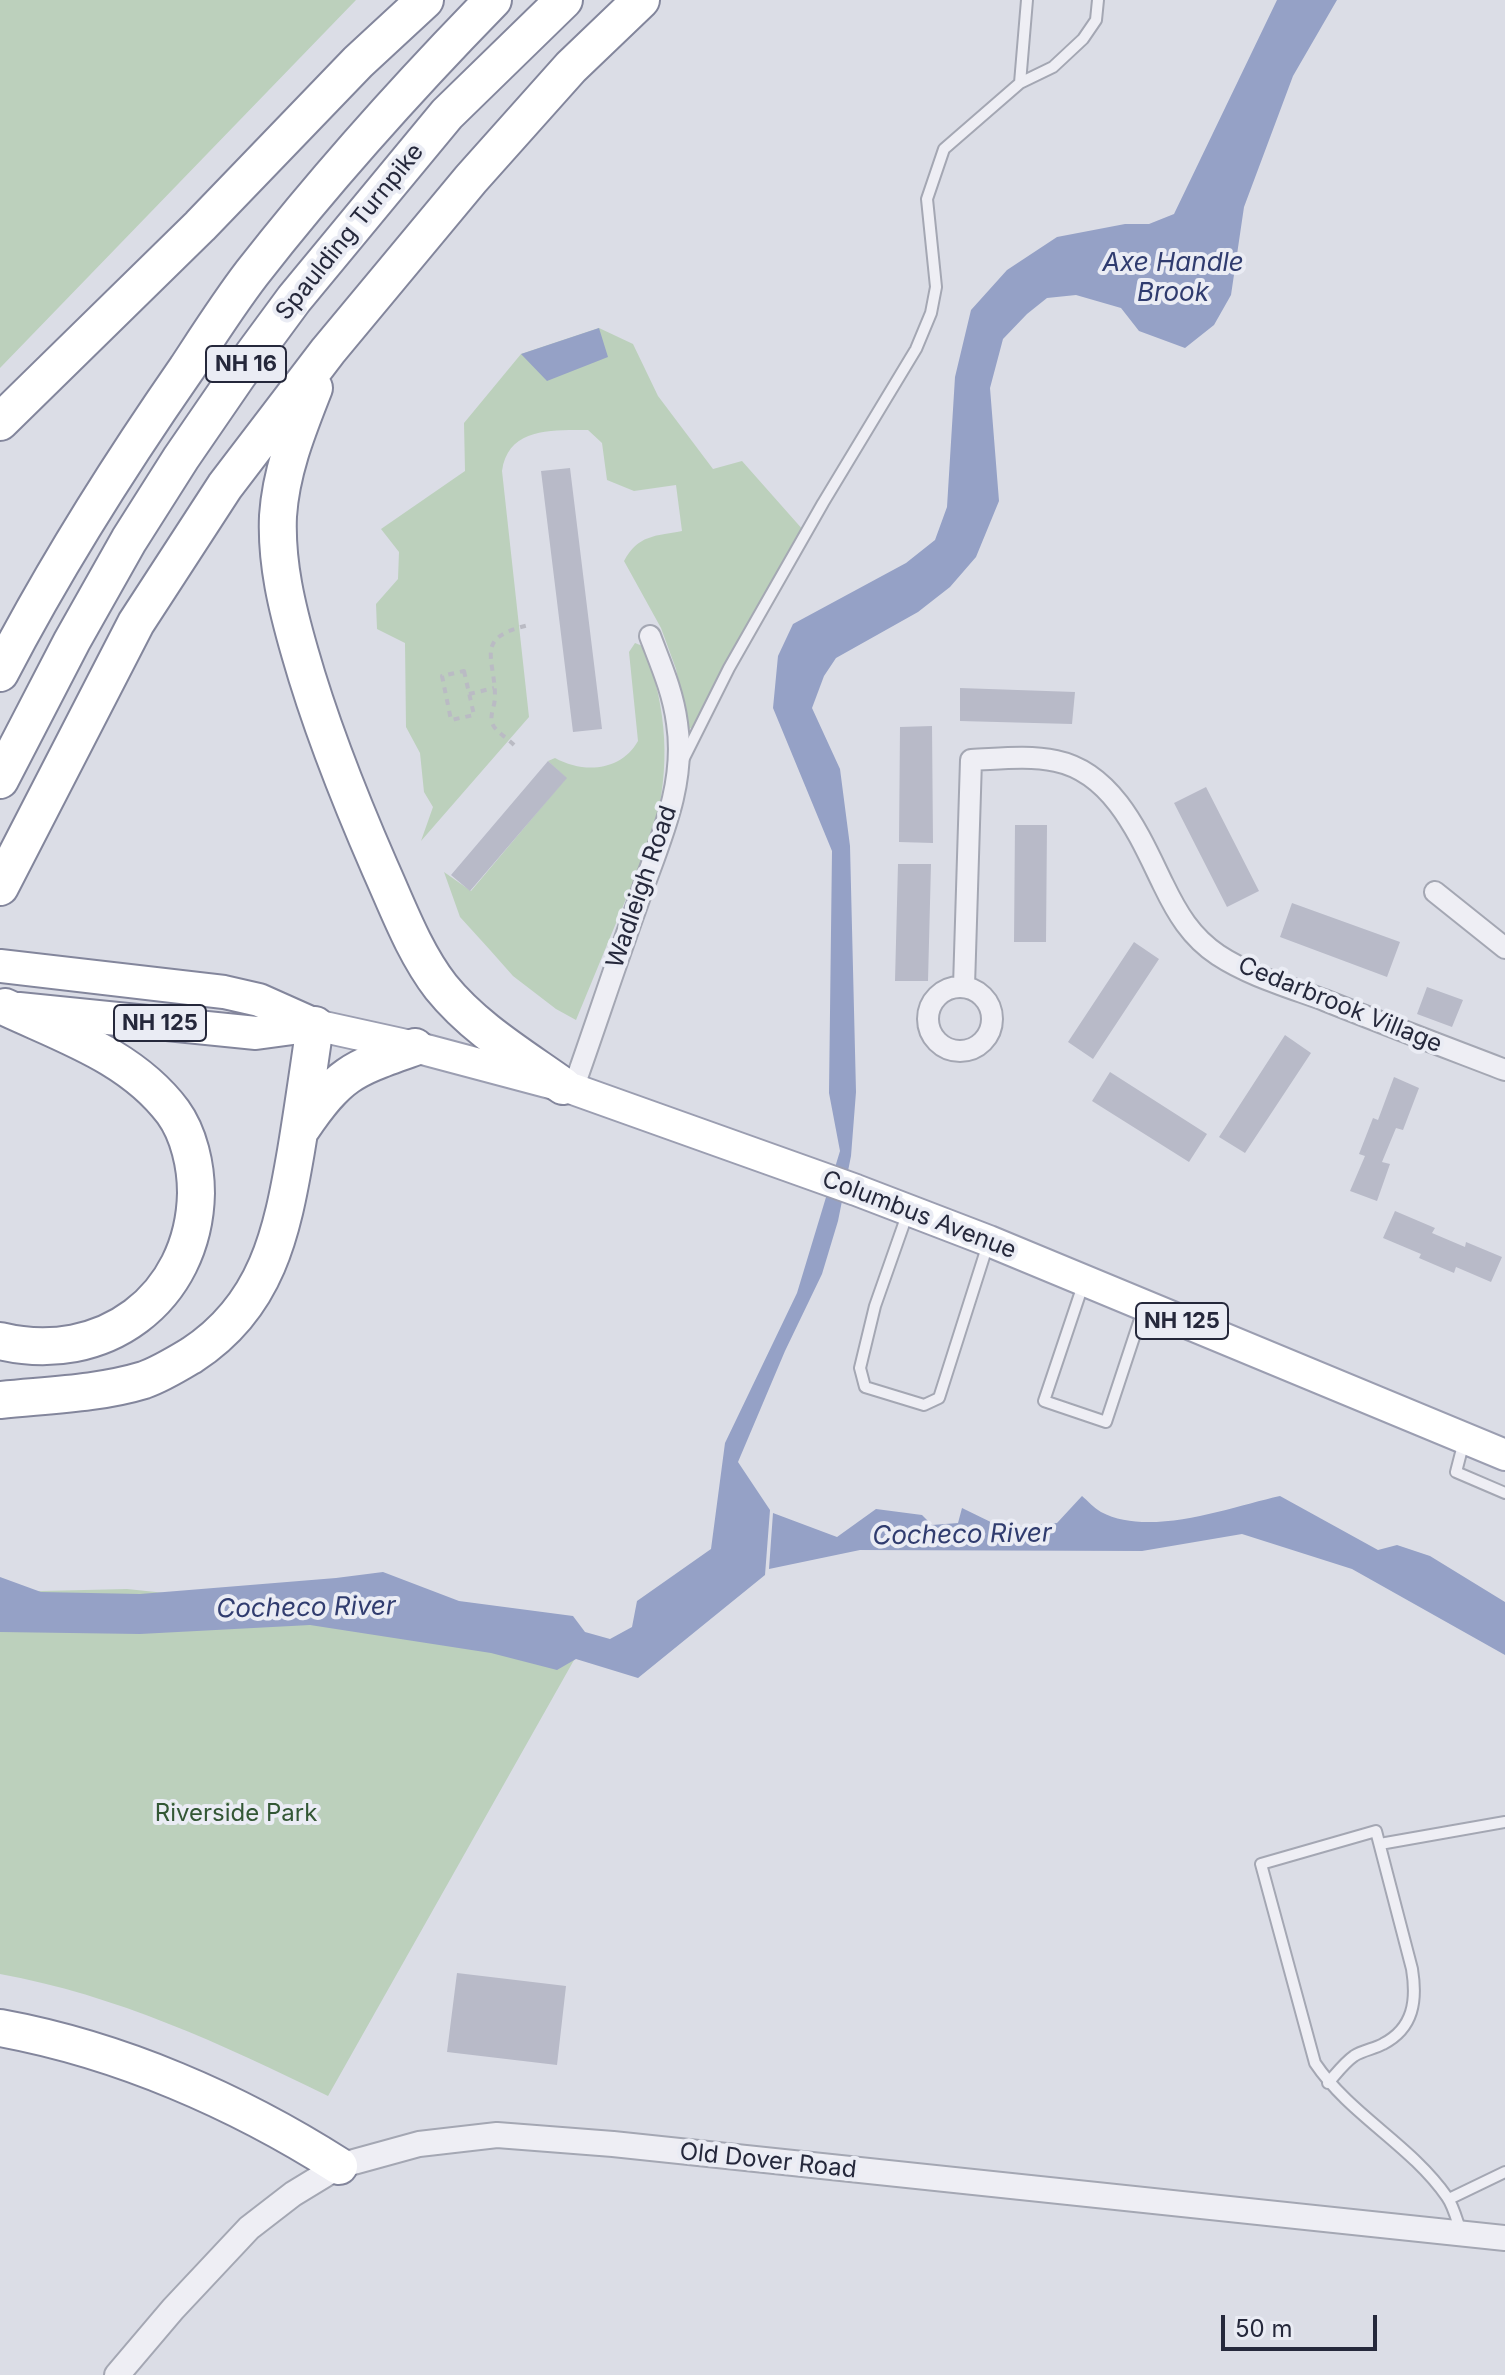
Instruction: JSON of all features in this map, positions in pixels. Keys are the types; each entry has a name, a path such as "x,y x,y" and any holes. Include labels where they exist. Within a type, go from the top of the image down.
{"highway":[{"path":"0,422 200,226 358,62 425,0"},
{"name":"Spaulding Turnpike","path":"0,673 74,539 144,429 250,276 343,160 493,0"},
{"name":"Spaulding Turnpike","path":"0,780 129,540 238,375 294,299 447,114 564,0"},
{"path":"0,887 136,623 225,486 328,351 471,179 571,67 641,0"},
{"path":"328,351 288,455 278,515 281,573 288,612 309,685 348,794 420,954 441,986 476,1023 568,1087"},
{"name":"NH 125","path":"0,966 224,992 259,1000 315,1025"},
{"path":"0,1341 43,1347 67,1346 95,1339 121,1327 143,1311 177,1271 188,1246 195,1216 196,1182 189,1144 175,1115 156,1091 128,1067 95,1048 2,1007"},
{"name":"NH 125","path":"2,1007 256,1033 315,1025"},
{"path":"0,1400 118,1387 148,1379 208,1345 234,1319 250,1298 273,1254 286,1210 315,1025"},
{"path":"299,1133 325,1094 347,1074 415,1047"},
{"path":"0,2028 56,2040 164,2077 241,2111 339,2166"}],"main road":[{"name":"Columbus Avenue","path":"315,1025 415,1047 568,1087 827,1179 1085,1280 1505,1455"}],"street":[{"name":"Wadleigh Road","path":"568,1087 661,842 672,804 677,772 678,725 668,681 650,636"},
{"name":"Cedarbrook Village","path":"964,986 971,760 1031,758 1056,761 1078,768 1100,782 1139,836 1179,917 1196,938 1217,954 1264,977 1505,1070"},
{"path":"1435,892 1505,948"},
{"name":"Old Dover Road","path":"117,2375 173,2309 249,2228 293,2194 339,2166 419,2144 497,2135 613,2144 1505,2238"}],"lane":[{"path":"1020,83 1027,0"},
{"path":"677,772 736,655 916,349 931,313 936,287 927,199 944,149 1020,83 1053,67 1083,39 1096,20 1098,0"},
{"path":"909,1209 875,1306 860,1368 865,1387 924,1405 939,1398 989,1241"},
{"path":"1085,1280 1044,1401 1106,1422 1145,1305"},
{"path":"1464,1439 1456,1472 1505,1493"},
{"path":"1380,1844 1505,1822"},
{"path":"1328,2083 1358,2053 1381,2046 1398,2036 1408,2023 1413,2009 1415,1990 1412,1969 1376,1831 1261,1864 1315,2063 1328,2083 1398,2143 1449,2199 1462,2234"},
{"path":"1449,2199 1505,2172"}],"path":[{"path":"514,745 495,728 491,719 496,699 490,662 494,642 508,630 529,625"},
{"path":"464,671 469,694 474,715 451,720 442,676 464,671"},
{"path":"469,694 494,688"}],"green space":[{"path":"0,0 356,0 0,368"},
{"path":"599,328 633,344 658,396 713,469 742,461 804,531 697,725 687,730 676,669 661,628 624,561 641,541 682,531 676,485 634,491 607,480 602,443 588,430 547,431 534,434 513,446 502,471 529,717 421,841 433,807 424,792 420,753 406,727 405,643 377,629 376,604 398,579 399,552 381,529 465,471 464,423 521,354"},
{"path":"635,643 645,647 658,694 664,738 663,783 654,831 576,1020 556,1009 513,976 460,917 444,872 471,891 566,778 548,761 555,758 578,766 601,767 622,759 631,751 638,741 629,652"},
{"name":"Riverside Park","path":"127,1589 587,1637 328,2096 168,2023 85,1995 0,1974 0,1592"}],"water":[{"name":"Axe Handle Brook","path":"1277,0 1337,0 1293,76 1244,207 1231,295 1214,325 1185,348 1139,331 1121,308 1076,295 1047,298 1027,314 1003,339 990,388 999,501 976,557 950,587 918,612 836,658 824,676 812,708 840,769 850,846 856,1092 851,1156 838,1221 822,1274 738,1462 770,1510 765,1575 638,1678 576,1659 557,1670 491,1653 310,1625 140,1634 0,1632 0,1577 41,1592 140,1594 383,1572 459,1601 573,1616 585,1632 610,1639 632,1627 637,1601 711,1549 725,1443 797,1293 840,1151 829,1093 832,851 773,708 778,656 793,624 906,563 935,540 947,507 955,377 971,310 1007,270 1057,237 1125,224 1149,224 1174,214"},
{"path":"599,328 608,357 547,381 521,354"},
{"name":"Cocheco River","path":"1082,1496 1101,1512 1143,1522 1190,1518 1280,1496 1378,1550 1397,1545 1430,1556 1505,1602 1505,1655 1352,1569 1242,1534 1142,1551 860,1550 769,1569 773,1513 837,1537 876,1509 922,1515 932,1525 958,1523 962,1508 1003,1528 1057,1523"}],"building":[{"path":"570,468 602,729 573,732 541,471"},
{"path":"960,688 1075,692 1072,724 960,721"},
{"path":"932,726 933,843 899,842 900,727"},
{"path":"548,761 567,778 470,891 451,875"},
{"path":"1206,787 1259,891 1227,907 1174,803"},
{"path":"1015,825 1047,825 1046,942 1014,942"},
{"path":"898,864 931,864 928,981 895,981"},
{"path":"1292,903 1400,942 1387,977 1280,937"},
{"path":"1134,942 1159,959 1093,1059 1068,1042"},
{"path":"1427,987 1463,1000 1452,1027 1417,1014"},
{"path":"1285,1035 1311,1053 1245,1153 1219,1137"},
{"path":"1110,1072 1207,1134 1189,1162 1092,1101"},
{"path":"1394,1077 1419,1088 1403,1130 1396,1128 1382,1162 1390,1164 1377,1201 1350,1191 1365,1156 1359,1154 1373,1118 1378,1120"},
{"path":"1395,1211 1435,1228 1432,1233 1465,1247 1466,1242 1502,1257 1491,1282 1456,1267 1454,1273 1419,1258 1421,1254 1383,1238"},
{"path":"457,1973 566,1986 557,2065 447,2052"}]}
